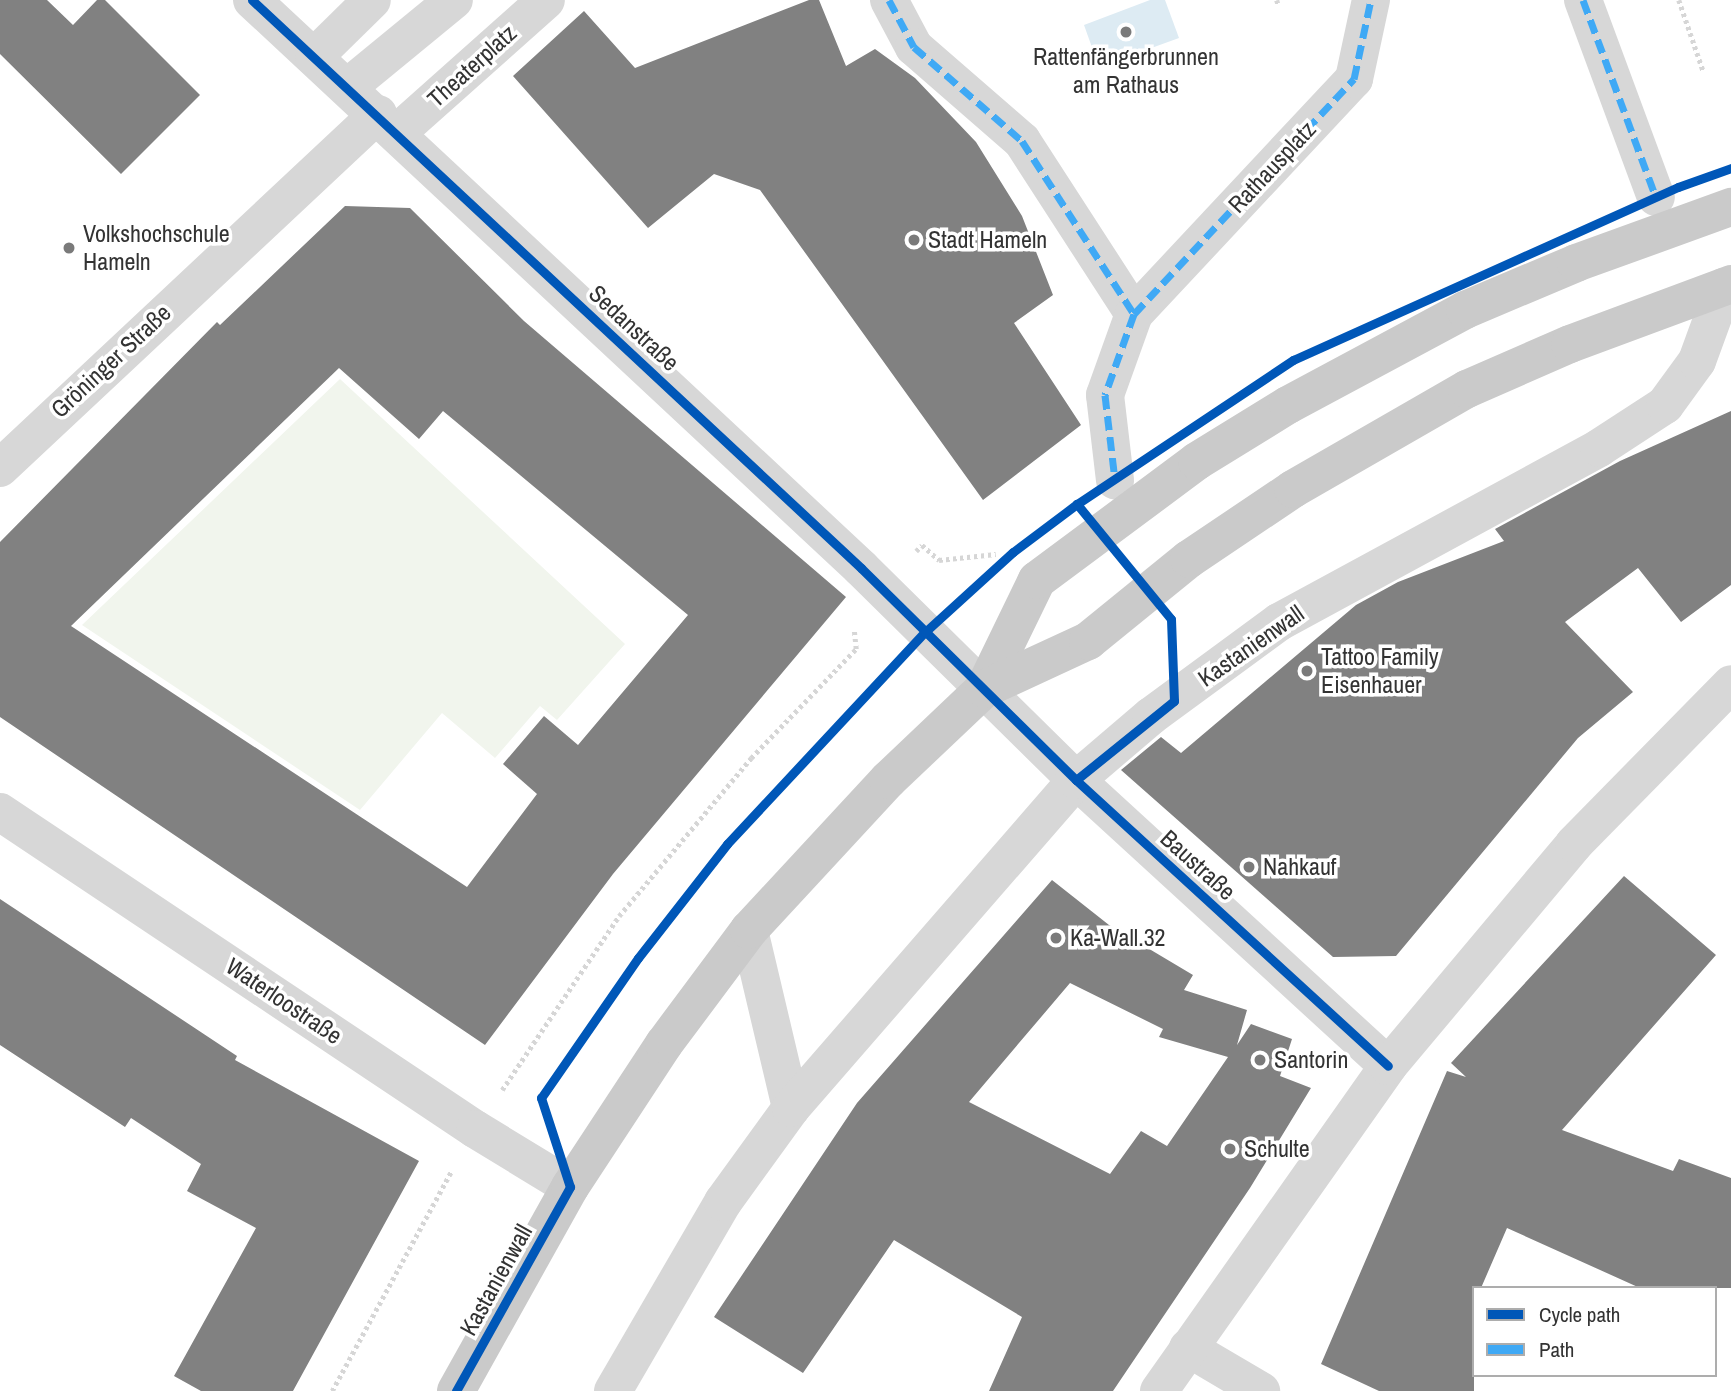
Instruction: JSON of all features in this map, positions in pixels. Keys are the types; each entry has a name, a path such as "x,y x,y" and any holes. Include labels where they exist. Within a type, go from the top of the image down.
{"main road":[{"name":"Kastanienwall","path":"985,689 1037,580 1197,461 1288,405 1465,310 1576,263 1731,207"},
{"name":"Kastanienwall","path":"456,1391 570,1187 664,1044 749,930 888,780 985,689 1088,641 1189,559 1293,489 1467,389 1570,344 1728,286"}],"street":[{"name":"Sedanstraße","path":"253,0 388,123 985,689"},
{"path":"314,57 372,0"},
{"path":"348,87 454,0"},
{"name":"Theaterplatz","path":"388,123 546,0"},
{"path":"889,0 914,47 1022,141 1133,314"},
{"name":"Rathausplatz","path":"1115,480 1105,395 1133,314 1354,79 1371,0"},
{"path":"1583,0 1656,197"},
{"name":"Gröninger Straße","path":"0,468 388,123"},
{"name":"Kastanienwall","path":"613,1391 723,1202 791,1108 1076,780 1151,716 1279,622 1599,448 1665,405 1698,360 1728,286"},
{"path":"1159,1391 1388,1066 1574,844 1731,684"},
{"name":"Baustraße","path":"985,689 1076,780 1388,1066"},
{"name":"Waterloostraße","path":"0,812 475,1129 570,1187"},
{"path":"749,930 791,1108"},
{"path":"1188,1348 1261,1391"}],"path":[{"path":"1679,0 1703,70"},
{"path":"332,1391 475,1129 619,916 751,758 856,649 853,622 922,545 939,560 1002,557"},
{"path":"993,570 1002,557"}],"shaded area":[{"path":"1150,0 1165,0 1179,38 1099,67 1084,25"},
{"path":"340,379 625,644 557,720 540,706 495,758 442,713 360,810 82,625"}],"building":[{"path":"0,0 47,0 73,25 97,0 105,0 200,95 121,174 0,54"},
{"name":"Stadt Hameln","path":"809,0 819,0 846,66 875,49 915,78 976,142 1022,216 1053,295 1014,323 1081,425 983,500 760,190 714,174 648,228 513,76 584,11 635,68"},
{"path":"345,206 410,208 524,321 846,597 613,874 485,1045 0,717 0,542 217,322 220,325","holes":["339,368 419,439 443,411 688,615 578,745 544,716 503,764 537,794 467,887 71,626"]},
{"path":"1731,411 1731,585 1681,622 1638,568 1565,622 1633,692 1578,738 1396,956 1333,957 1121,770 1161,737 1181,753 1356,605 1398,582 1504,541 1495,529 1620,461"},
{"path":"1624,876 1716,955 1562,1130 1673,1171 1679,1159 1731,1178 1731,1288 1636,1286 1507,1228 1482,1286 1472,1286 1474,1391 1379,1391 1321,1364 1447,1071 1466,1077 1451,1063"},
{"path":"1052,880 1109,925 1193,975 1184,990 1247,1010 1237,1045 1251,1024 1292,1039 1280,1076 1311,1088 1250,1188 1113,1391 989,1391 1022,1317 894,1240 803,1373 714,1317 857,1103","holes":["1070,983 1163,1029 1159,1037 1228,1057 1167,1146 1141,1131 1110,1174 969,1102"]},
{"path":"0,899 237,1056 235,1060 419,1161 293,1391 201,1391 174,1376 256,1228 187,1191 201,1164 131,1118 125,1127 0,1045"}],"marked path":[{"path":"889,0 914,47 1022,141 1134,314 1105,395 1115,480"},
{"path":"1134,314 1354,79 1371,0"},
{"path":"1583,0 1656,197"}],"cycle path":[{"path":"252,0 861,568 1076,780 1388,1066"},
{"path":"456,1391 570,1187 541,1098 638,958 727,844 925,632 1013,552 1077,504 1293,360 1678,187 1731,168"},
{"path":"1076,780 1174,701 1171,619 1077,504"}],"place":[{"name":"Rattenfängerbrunnen am Rathaus","path":"1126,32"},
{"name":"Stadt Hameln","path":"914,240"},
{"name":"Volkshochschule Hameln","path":"69,248"},
{"name":"Tattoo Family Eisenhauer","path":"1307,671"},
{"name":"Nahkauf","path":"1249,867"},
{"name":"Ka-Wall.32","path":"1056,938"},
{"name":"Santorin","path":"1260,1060"},
{"name":"Schulte","path":"1230,1149"}]}
